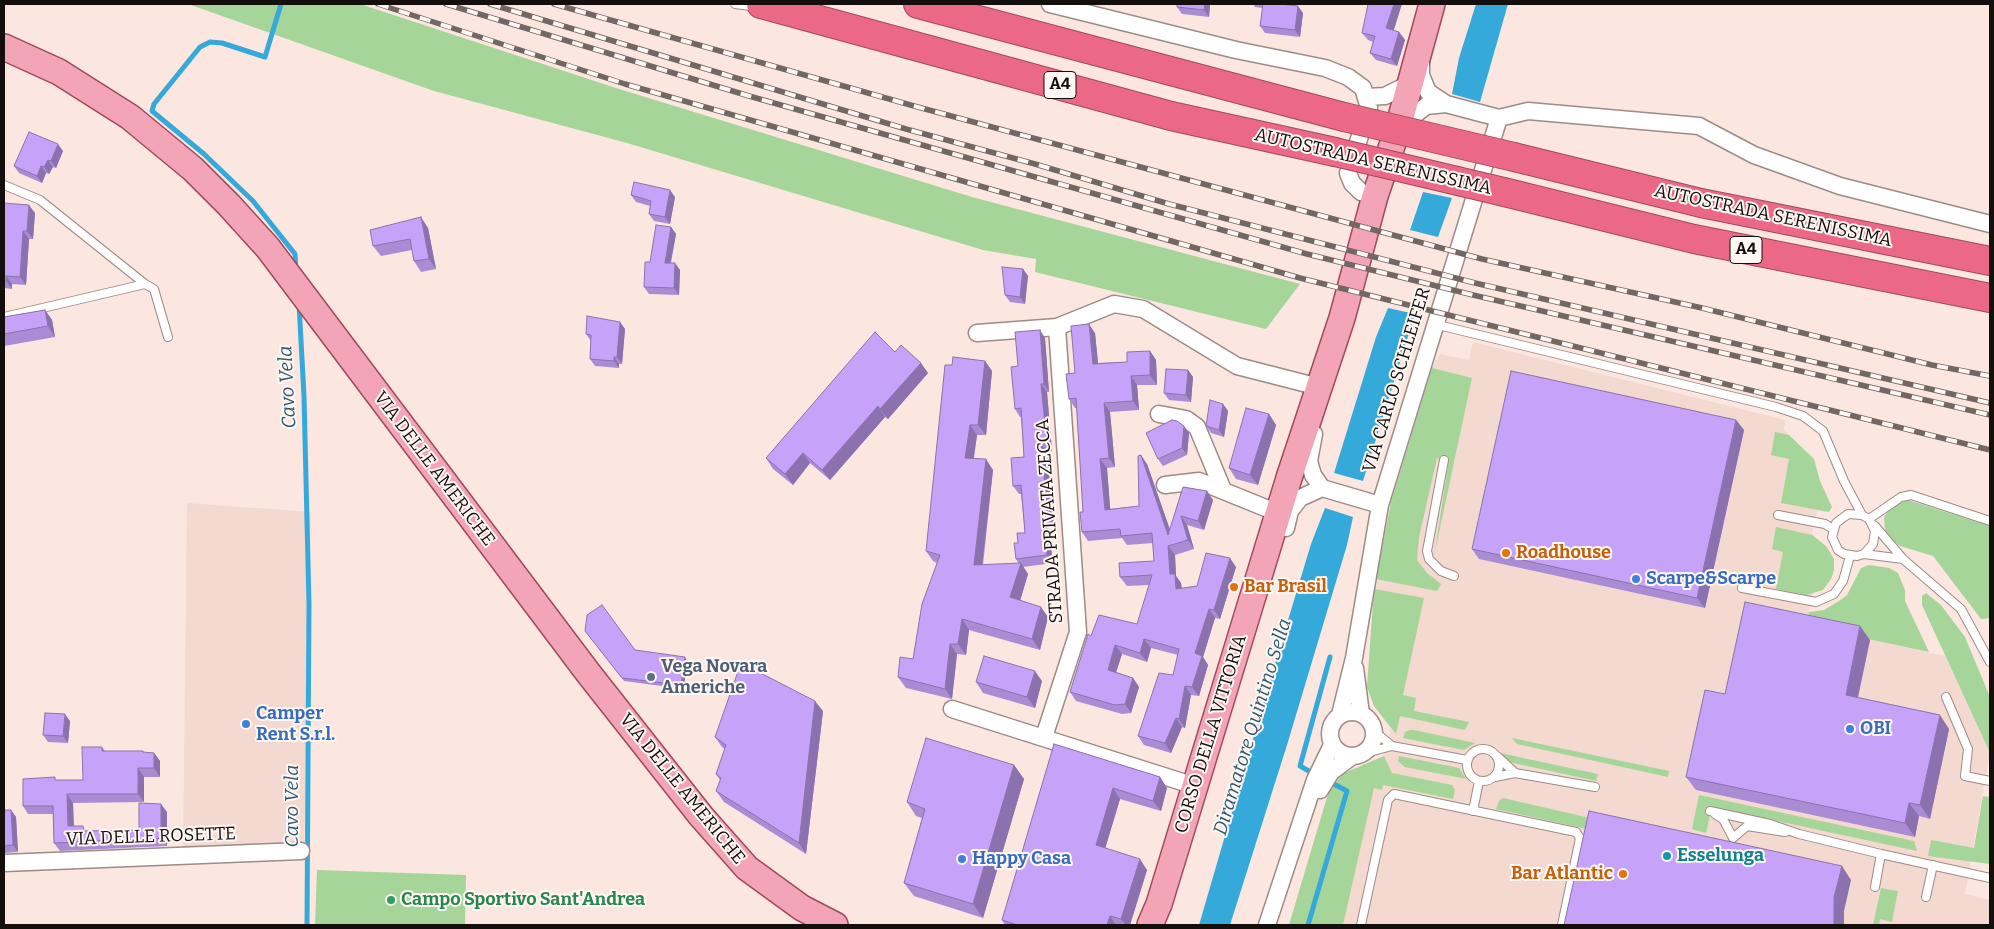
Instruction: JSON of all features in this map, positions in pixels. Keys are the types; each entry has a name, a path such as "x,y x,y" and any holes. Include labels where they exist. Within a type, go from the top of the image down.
{"highway":[{"name":"AUTOSTRADA SERENISSIMA","path":"761,4 1172,116 1504,192 1694,239 1990,298"},
{"name":"AUTOSTRADA SERENISSIMA","path":"918,4 1344,117 1702,203 1990,261"},
{"path":"936,4 971,19"}],"main road":[{"name":"CORSO DELLA VITTORIA","path":"1157,918 1262,564 1342,318 1374,196 1398,128 1408,84 1432,4"},
{"name":"VIA DELLE AMERICHE","path":"4,47 58,72 130,117 193,169 229,205 268,248 589,674 701,816 747,868 802,908 835,925"}],"street":[{"path":"1050,4 1236,50 1325,68 1348,77 1363,88 1369,108 1348,173 1352,183 1361,192 1374,196"},
{"path":"1418,53 1422,66 1423,84 1428,92 1446,104 1499,118 1528,111 1699,126 1754,154 1840,186 1990,224"},
{"path":"1367,97 1385,96 1408,84"},
{"path":"1398,128 1426,106 1446,104"},
{"name":"VIA CARLO SCHLEIFER","path":"1354,658 1373,503 1434,324 1499,118"},
{"path":"977,333 1057,327 1114,304 1143,309 1237,366 1317,393"},
{"name":"STRADA PRIVATA ZECCA","path":"1044,737 1078,632 1057,327"},
{"name":"CORSO DELLA VITTORIA","path":"1262,564 1273,556 1281,545 1290,511 1300,498 1322,488 1313,475 1309,461 1318,424 1317,393"},
{"path":"1159,414 1186,419 1198,427 1223,490"},
{"path":"1165,485 1199,481 1278,513"},
{"path":"1322,488 1373,503"},
{"path":"1354,658 1361,714"},
{"path":"1340,715 1354,658"},
{"path":"952,709 1195,786"},
{"path":"1267,925 1322,777 1372,744 1374,731 1367,718 1361,714 1347,712 1340,715 1335,720 1330,732 1332,745 1322,777 1276,925"},
{"path":"1332,745 1340,753 1356,756"},
{"name":"VIA DELLE ROSETTE","path":"4,863 301,851"}],"lane":[{"path":"735,4 787,12"},
{"path":"4,185 40,200 145,284 154,289 168,337"},
{"path":"4,317 145,284"},
{"path":"1434,324 1776,407 1803,416 1823,431 1844,481 1875,531 1873,544 1864,554"},
{"path":"1444,460 1427,551 1429,559 1441,571 1454,576"},
{"path":"1868,519 1901,497 1911,495 1990,521"},
{"path":"1903,559 1864,554 1850,556 1838,550 1834,544 1833,529 1841,517 1848,514 1868,519 1903,559 1961,609 1990,662"},
{"path":"1778,515 1825,524 1833,529"},
{"path":"1742,588 1816,602 1834,594 1843,581 1850,556"},
{"path":"1946,697 1968,749 1965,776 1990,780"},
{"path":"1374,731 1392,746"},
{"path":"1356,756 1392,746 1467,760"},
{"path":"1515,772 1490,750 1479,749 1470,755 1467,760 1470,776 1479,781 1485,782 1495,777 1515,772 1595,787"},
{"path":"1495,777 1500,768 1498,757"},
{"path":"1473,811 1479,781"},
{"path":"1360,925 1388,800 1394,794 1576,832 1580,838 1562,925"},
{"path":"1799,834 1770,824 1710,811 1724,819 1733,838 1747,826 1799,834 1881,854 1988,876"},
{"path":"1875,887 1881,854"},
{"path":"1926,897 1933,865"}],"shaded area":[{"path":"1473,342 1785,420 1784,430 1814,459 1820,481 1832,507 1829,512 1817,511 1812,534 1831,552 1834,570 1831,579 1823,590 1813,593 1806,626 1945,656 1990,753 1965,894 1990,900 1990,925 1289,925 1328,794 1342,774 1384,756 1391,729 1374,706 1367,687 1374,589 1391,502 1431,370 1440,354 1469,360"},
{"name":"Camper Rent S.r.l.","path":"187,503 311,512 304,845 183,852"}],"green space":[{"path":"188,4 360,4 619,89 972,197 1300,284 1266,329 1035,272 1036,259 983,250 627,143 434,91"},
{"path":"1432,368 1472,378 1434,556 1449,460 1437,458 1419,537 1417,560 1427,573 1441,584 1437,591 1376,579 1391,502"},
{"path":"1775,432 1789,435 1814,459 1820,481 1832,507 1829,512 1781,503 1789,459 1771,455"},
{"path":"1908,500 1990,526 1990,618 1981,619 1933,556 1900,546 1891,539 1885,530 1884,517 1893,505"},
{"path":"1776,527 1812,535 1826,546 1834,559 1834,570 1831,579 1823,590 1806,595 1776,589 1783,552 1772,549"},
{"path":"1869,565 1889,568 1898,573 1905,590 1905,601 1929,652 1806,626 1809,612 1824,610 1847,595 1861,568"},
{"path":"1374,589 1424,598 1403,695 1416,698 1414,711 1469,722 1465,730 1400,716 1396,734 1374,706 1367,687"},
{"path":"1926,593 1941,605 1965,637 1990,697 1990,753 1922,605 1922,596"},
{"path":"1410,730 1475,743 1464,750 1403,738 1405,732"},
{"path":"1512,738 1669,771 1668,777 1517,744"},
{"path":"1500,753 1598,774 1596,781 1509,762"},
{"path":"1384,756 1392,773 1452,785 1455,790 1453,799 1383,785 1382,790 1374,788 1343,925 1289,925 1328,794 1342,774"},
{"path":"1399,756 1459,768 1466,779 1405,767 1398,761"},
{"path":"1699,795 1914,841 1917,851 1712,807 1706,833 1692,829"},
{"path":"1983,796 1990,797 1990,864 1928,856 1931,840 1974,848"},
{"path":"1503,798 1590,818 1587,829 1496,809 1499,801"},
{"name":"Campo Sportivo Sant'Andrea","path":"317,870 466,875 465,925 315,925"},
{"path":"1881,888 1898,891 1892,922 1880,919 1879,925 1873,925"}],"water":[{"path":"1476,4 1508,4 1480,102 1452,94 1459,58"},
{"path":"1423,192 1452,198 1438,237 1410,230"},
{"path":"1388,308 1415,314 1363,481 1334,473 1376,337"},
{"path":"1325,508 1353,517 1347,545 1287,745 1230,925 1199,925 1311,544"}],"building":[{"path":"1177,4 1205,4 1204,10 1177,7"},
{"path":"1263,4 1298,6 1295,30 1260,26"},
{"path":"1368,4 1394,4 1386,28 1399,32 1391,59 1370,53 1375,36 1362,33"},
{"path":"29,132 58,144 51,161 48,160 44,167 41,166 37,176 14,166"},
{"path":"634,182 670,190 665,217 649,214 651,201 631,195"},
{"path":"4,203 29,205 27,231 23,231 20,277 6,276 6,281 4,281"},
{"path":"421,217 429,259 414,261 410,239 373,246 370,230"},
{"path":"656,225 671,227 665,263 675,263 674,288 644,287 645,262 650,262"},
{"path":"1002,267 1023,269 1020,297 1005,295"},
{"path":"45,310 48,326 4,334 4,317"},
{"path":"587,316 620,322 617,357 614,357 614,361 590,359 591,335 586,334"},
{"path":"1089,324 1093,364 1127,362 1127,352 1150,351 1150,375 1131,376 1133,401 1104,403 1109,458 1100,459 1105,510 1139,506 1138,456 1141,455 1168,535 1183,487 1207,491 1198,521 1181,516 1188,540 1168,546 1170,574 1175,574 1176,589 1197,586 1206,553 1230,558 1214,610 1209,609 1195,653 1202,656 1192,687 1185,686 1179,719 1176,718 1165,743 1138,736 1159,673 1173,675 1179,649 1144,639 1140,653 1115,645 1108,670 1133,678 1125,704 1115,705 1070,692 1088,634 1091,636 1099,615 1137,624 1152,575 1120,577 1119,563 1154,561 1152,533 1121,536 1120,529 1082,532 1080,512 1083,512 1076,398 1069,399 1066,374 1075,373 1071,326"},
{"path":"1040,330 1044,384 1041,384 1047,444 1041,444 1048,518 1043,518 1047,555 1016,559 1014,543 1018,543 1017,533 1025,533 1021,485 1013,486 1011,458 1024,457 1021,408 1015,409 1011,367 1018,366 1015,332"},
{"path":"875,332 895,352 901,345 921,363 880,409 878,406 822,470 803,453 785,474 766,458"},
{"path":"953,357 985,361 978,425 970,425 965,458 986,459 974,565 1021,563 1010,597 1041,607 1032,639 962,619 958,644 950,644 945,689 898,677 900,657 913,659 922,604 940,555 926,551 945,365 952,365"},
{"path":"1166,369 1188,370 1186,395 1164,393"},
{"path":"1511,371 1736,420 1697,598 1472,549"},
{"path":"1210,400 1223,404 1219,430 1206,426"},
{"path":"1246,408 1269,414 1250,475 1229,468"},
{"path":"1172,420 1184,426 1182,448 1158,459 1146,433"},
{"path":"1745,602 1860,626 1846,695 1940,715 1920,805 1909,803 1905,823 1686,777 1705,690 1725,694"},
{"path":"602,605 635,650 685,657 681,685 622,678 585,631 587,615"},
{"path":"984,656 1035,671 1027,697 976,682"},
{"path":"741,663 815,701 799,843 716,791 721,778 716,774 726,745 715,737"},
{"path":"45,713 65,714 63,736 43,735"},
{"name":"Happy Casa","path":"926,738 1014,765 973,904 904,883 925,809 907,802"},
{"path":"1054,744 1160,777 1153,801 1113,788 1096,845 1140,859 1121,919 1110,916 1107,925 1018,925 1002,920"},
{"path":"82,747 102,747 102,751 143,751 154,753 154,768 138,768 138,794 67,794 68,826 83,826 84,831 139,830 139,803 161,804 161,838 54,843 53,806 23,806 23,779 55,777 55,780 83,780"},
{"path":"4,810 11,810 13,845 4,846"},
{"name":"Esselunga","path":"1589,811 1842,866 1834,897 1834,925 1564,925"}],"waterway":[{"name":"Cavo Vela","path":"281,4 265,57 222,43 210,42 200,47 154,104 152,111 204,154 253,201 295,254 296,271"},
{"name":"Cavo Vela","path":"299,304 304,396 309,604 307,925"},
{"path":"1314,774 1300,766 1330,657"},
{"path":"1308,925 1347,791 1328,781"}],"railway":[{"path":"378,4 625,84 1300,278 1990,450"},
{"path":"446,4 749,96 1307,254 1473,295 1990,415"},
{"path":"490,4 906,129 1035,164 1169,204 1475,283 1990,403"},
{"path":"554,4 914,106 1482,259 1702,308 1932,365 1990,376"}],"place":[{"name":"Roadhouse","path":"1506,553"},
{"name":"Scarpe&Scarpe","path":"1636,579"},
{"name":"Bar Brasil","path":"1234,587"},
{"name":"Vega Novara Americhe","path":"651,677"},
{"name":"Camper Rent S.r.l.","path":"246,724"},
{"name":"OBI","path":"1850,729"},
{"name":"Esselunga","path":"1667,856"},
{"name":"Happy Casa","path":"962,859"},
{"name":"Bar Atlantic","path":"1623,874"},
{"name":"Campo Sportivo Sant'Andrea","path":"391,900"}],"water label":[{"name":"Diramatore Quintino Sella","path":"1253,727"}]}
